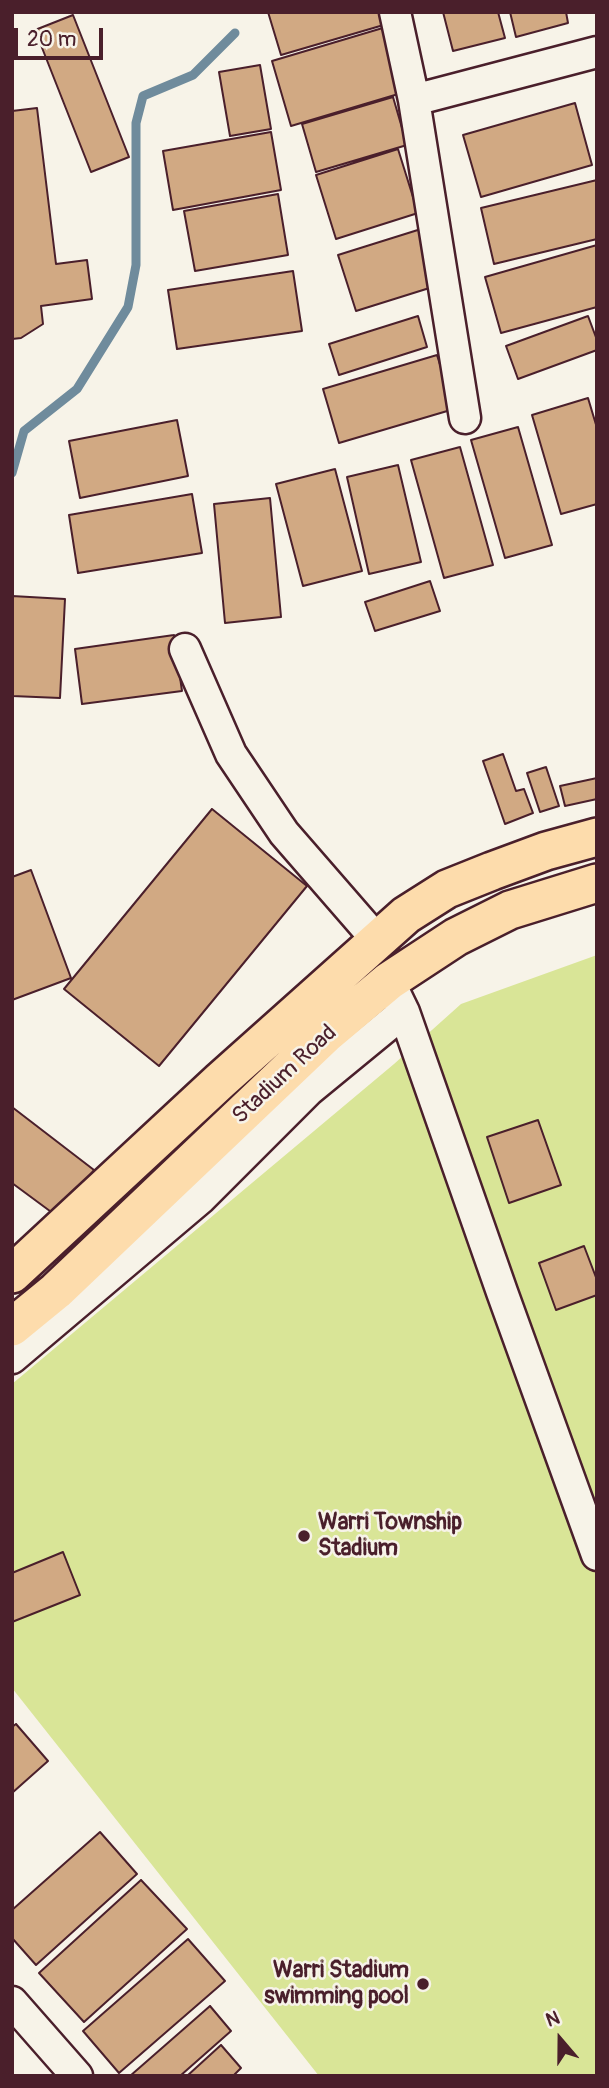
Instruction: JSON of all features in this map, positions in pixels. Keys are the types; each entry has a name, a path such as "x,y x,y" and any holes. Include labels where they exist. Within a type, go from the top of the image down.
{"main road":[{"name":"Stadium Road","path":"12,1274 229,1073 406,915 447,889 546,851 597,837"},
{"name":"Stadium Road","path":"12,1327 56,1291 326,1034 397,997 456,937 510,910 597,883"}],"street":[{"path":"395,12 414,100 465,418"},
{"path":"414,100 597,52"},
{"path":"185,649 231,754 284,833 377,940"},
{"path":"12,1359 201,1198 397,997 597,1555"},
{"path":"12,2002 77,2076"}],"green space":[{"name":"Warri Township Stadium","path":"597,955 597,2076 319,2076 12,1688 12,1384 394,1064 461,1004"}],"building":[{"path":"268,12 384,12 387,24 281,55"},
{"path":"443,12 498,12 505,38 453,51"},
{"path":"510,12 566,12 568,23 516,37"},
{"path":"73,15 129,157 91,172 35,30"},
{"path":"386,27 405,92 291,126 272,61"},
{"path":"260,65 271,129 230,136 219,72"},
{"path":"393,97 407,145 316,172 302,124"},
{"path":"575,103 592,165 481,197 463,135"},
{"path":"37,108 56,264 87,260 92,299 41,306 43,324 21,338 12,339 12,111"},
{"path":"271,132 281,190 173,210 163,151"},
{"path":"398,149 418,213 336,239 316,175"},
{"path":"597,180 597,239 494,264 481,208"},
{"path":"278,194 288,255 195,271 184,211"},
{"path":"421,229 439,285 356,311 338,255"},
{"path":"597,245 597,307 501,333 485,277"},
{"path":"293,271 302,331 177,349 168,290"},
{"path":"418,316 427,347 339,375 329,344"},
{"path":"588,316 597,340 597,350 518,379 506,346"},
{"path":"437,355 454,409 339,443 323,389"},
{"path":"588,398 597,428 597,504 561,514 532,415"},
{"path":"177,420 188,476 80,498 69,441"},
{"path":"518,427 552,545 505,558 471,440"},
{"path":"460,447 493,565 444,578 411,460"},
{"path":"398,465 421,562 369,574 347,477"},
{"path":"335,469 362,571 303,586 276,484"},
{"path":"192,494 202,553 78,573 69,515"},
{"path":"270,498 281,617 225,623 214,504"},
{"path":"430,581 440,611 375,631 365,602"},
{"path":"12,596 65,599 60,698 12,696"},
{"path":"174,635 182,691 82,704 75,649"},
{"path":"503,754 516,791 524,789 533,813 505,824 483,761"},
{"path":"546,767 559,806 540,812 527,773"},
{"path":"597,778 597,799 565,806 560,786"},
{"path":"212,809 307,886 159,1066 64,989"},
{"path":"31,870 71,978 12,1000 12,877"},
{"path":"12,1107 94,1170 58,1217 12,1183"},
{"path":"538,1120 561,1185 509,1203 487,1137"},
{"path":"584,1246 597,1280 597,1295 556,1310 539,1263"},
{"path":"63,1552 80,1595 12,1622 12,1573"},
{"path":"16,1724 48,1761 12,1793 12,1727"},
{"path":"100,1832 137,1874 36,1965 12,1938 12,1910"},
{"path":"141,1880 187,1929 84,2022 39,1973"},
{"path":"188,1939 225,1981 119,2073 83,2031"},
{"path":"210,2006 231,2031 180,2076 130,2076"},
{"path":"221,2045 241,2068 233,2076 187,2076"}],"waterway":[{"path":"12,473 24,431 77,389 128,307 136,265 136,123 143,96 193,75 235,33"}],"place":[{"name":"Warri Township Stadium","path":"304,1536"},
{"name":"Warri Stadium swimming pool","path":"423,1984"}]}
